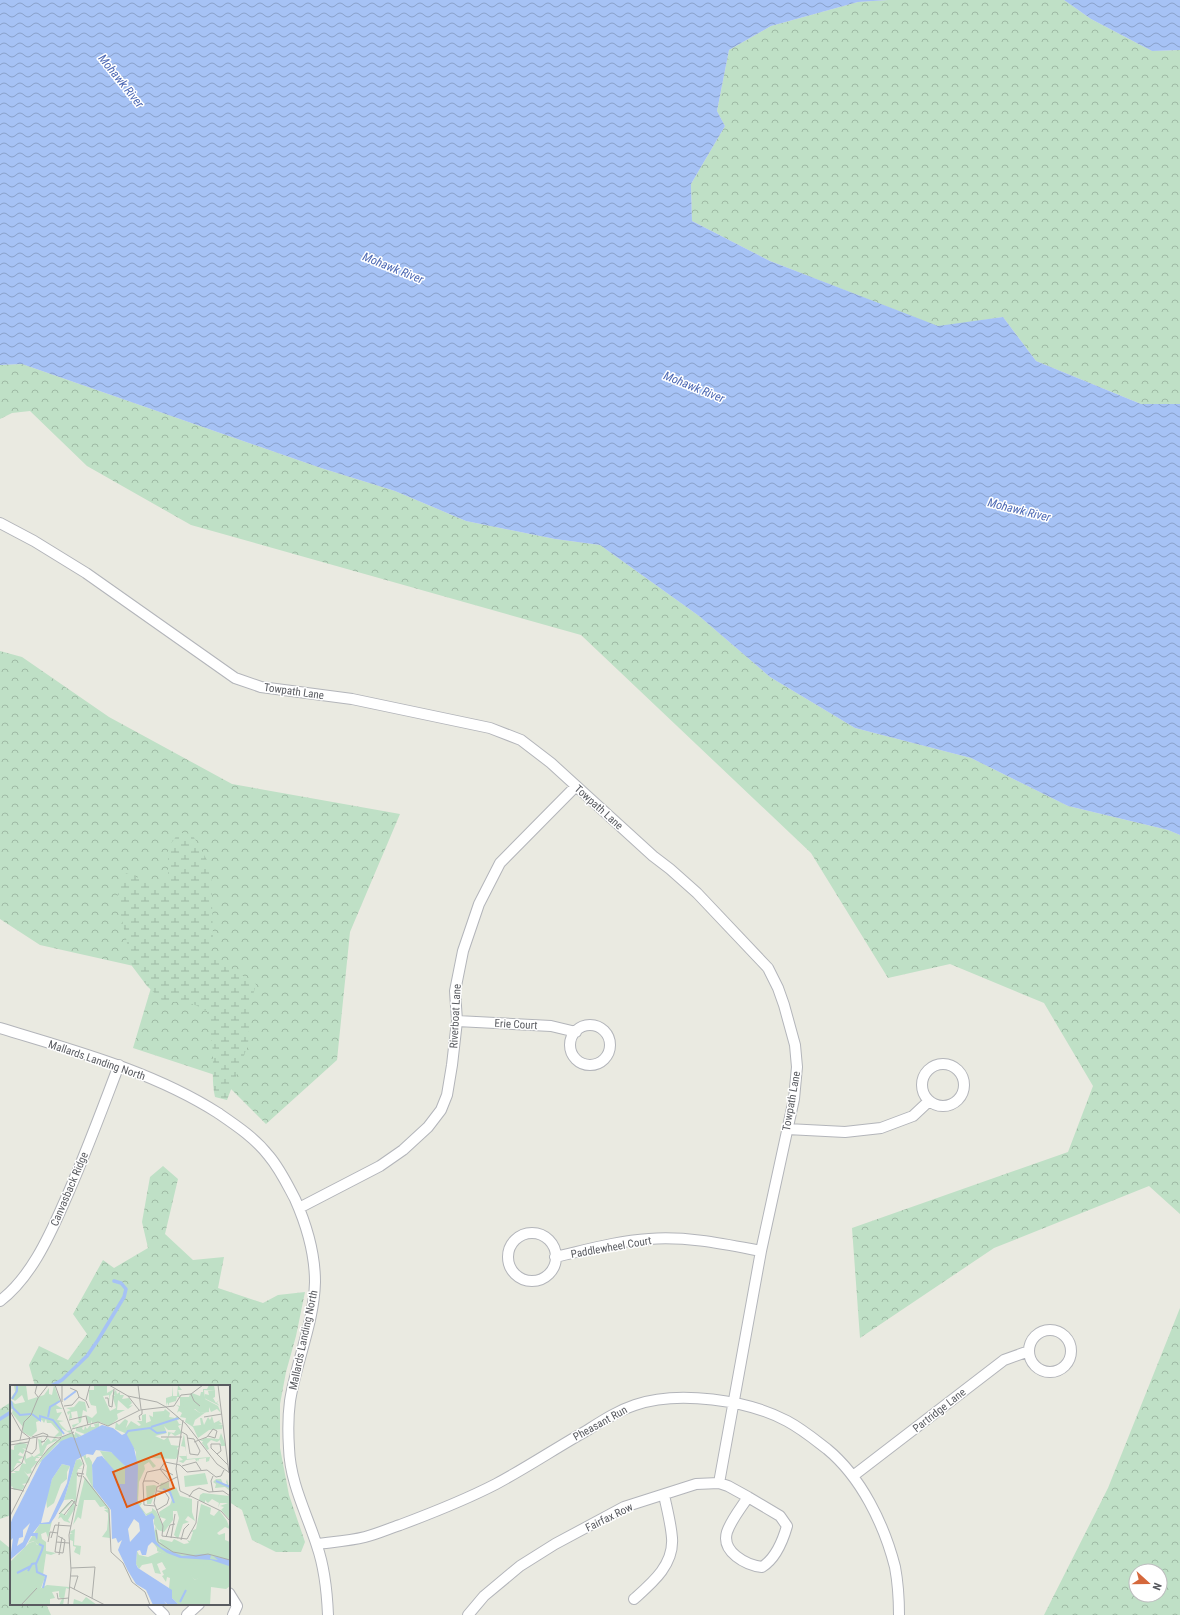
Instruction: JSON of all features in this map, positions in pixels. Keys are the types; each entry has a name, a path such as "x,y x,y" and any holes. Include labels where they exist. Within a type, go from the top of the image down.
{"street":[{"name":"Towpath Lane","path":"0,523 34,541 86,573 235,678 261,687 352,699 490,728 521,740 551,763 653,856 697,893 768,968 778,988 784,1005 794,1045 797,1067 794,1099 761,1251 733,1403"},
{"name":"Riverboat Lane","path":"299,1208 380,1166 403,1150 428,1127 441,1110 447,1094 452,1065 457,1021 455,991 463,951 479,904 500,863 576,786"},
{"name":"Erie Court","path":"457,1021 551,1026 576,1032"},
{"name":"Mallards Landing North","path":"0,1028 119,1065 198,1101 242,1129 270,1156 284,1176 304,1219 311,1242 315,1281 314,1300 290,1402 289,1450 301,1503 317,1544 323,1565 327,1588 328,1615"},
{"path":"939,1064 952,1066 958,1070 964,1083 964,1090 961,1097 949,1106 942,1107 929,1101 922,1090 922,1083 928,1071 939,1064"},
{"name":"Canvasback Ridge","path":"0,1301 8,1295 22,1279 35,1260 52,1229 79,1169 119,1065"},
{"path":"787,1129 845,1132 881,1128 913,1116 929,1101"},
{"name":"Paddlewheel Court","path":"529,1233 545,1237 554,1249 555,1257 554,1265 550,1271 538,1280 523,1279 516,1275 508,1262 510,1246 522,1235 529,1233"},
{"name":"Paddlewheel Court","path":"555,1257 623,1242 649,1239 698,1240 761,1251"},
{"path":"1050,1330 1065,1336 1070,1343 1072,1352 1070,1360 1065,1367 1050,1373 1035,1367 1030,1360 1029,1351 1030,1343 1035,1336 1050,1330"},
{"name":"Partridge Lane","path":"853,1476 1004,1360 1029,1351"},
{"name":"Pheasant Run","path":"317,1544 364,1537 433,1512 496,1484 613,1415 636,1404 660,1399 685,1397 733,1403 765,1412 786,1421 811,1436 834,1454 853,1476 873,1510 886,1538 895,1568 899,1593 899,1615"},
{"path":"733,1403 719,1483 728,1486 748,1497 780,1516 787,1526 784,1537 768,1563 762,1568 753,1566 735,1556 727,1545 728,1531 748,1497"},
{"name":"Fairfax Row","path":"468,1615 484,1596 520,1566 555,1544 624,1507 696,1484 719,1483"},
{"path":"634,1599 657,1578 666,1565 671,1548 672,1538 664,1495"},
{"path":"230,1595 237,1606 233,1615"},
{"path":"154,1605 164,1615"},
{"path":"187,1615 198,1605"}],"green space":[{"path":"888,0 1064,0 1091,19 1152,51 1180,50 1180,404 1141,404 1036,361 1003,317 939,327 770,261 692,221 691,184 725,126 717,111 729,50 771,26 858,2"},
{"path":"22,364 321,468 395,491 466,521 555,539 600,545 699,616 770,677 855,728 971,758 1068,806 1168,830 1180,835 1180,1214 1149,1186 994,1248 860,1338 852,1228 1068,1152 1093,1086 1044,1003 950,964 888,978 811,853 581,635 191,525 87,466 30,411 12,413 0,419 0,365"},
{"path":"0,651 22,657 109,717 232,784 400,814 350,932 337,1060 266,1124 218,1076 133,1048 156,971 40,945 0,919"},
{"path":"179,833 192,834 211,867 213,936 210,955 256,984 250,1007 248,1045 227,1100 215,1097 211,1035 207,1011 187,1002 165,1003 147,986 132,966 117,897 126,873 152,883 168,882 168,847"},
{"path":"163,1166 178,1179 165,1234 193,1260 224,1257 218,1288 263,1303 278,1295 305,1292 280,1404 280,1448 289,1495 305,1542 301,1552 276,1552 252,1540 242,1510 230,1503 230,1385 35,1385 29,1365 39,1346 68,1360 87,1334 73,1314 103,1260 114,1268 148,1248 142,1222 150,1177"},
{"path":"1180,1308 1180,1615 1044,1615 1108,1488"},
{"path":"10,1403 10,1515 0,1519 0,1409"},
{"path":"0,1540 10,1548 10,1605 46,1605 51,1615 0,1615"}],"water":[{"name":"Mohawk River","path":"0,0 888,0 858,2 771,26 729,50 717,111 725,126 691,184 692,221 770,261 938,326 1003,317 1036,361 1141,404 1180,404 1180,835 1168,830 1068,806 971,758 855,728 770,677 699,616 600,545 555,539 466,521 395,491 321,468 22,364 0,365"},
{"path":"1064,0 1180,0 1180,50 1152,51 1091,19"}],"waterway":[{"path":"53,1385 62,1380 87,1356 124,1297 126,1289 121,1283 114,1281"},
{"path":"0,1419 10,1413"}]}
